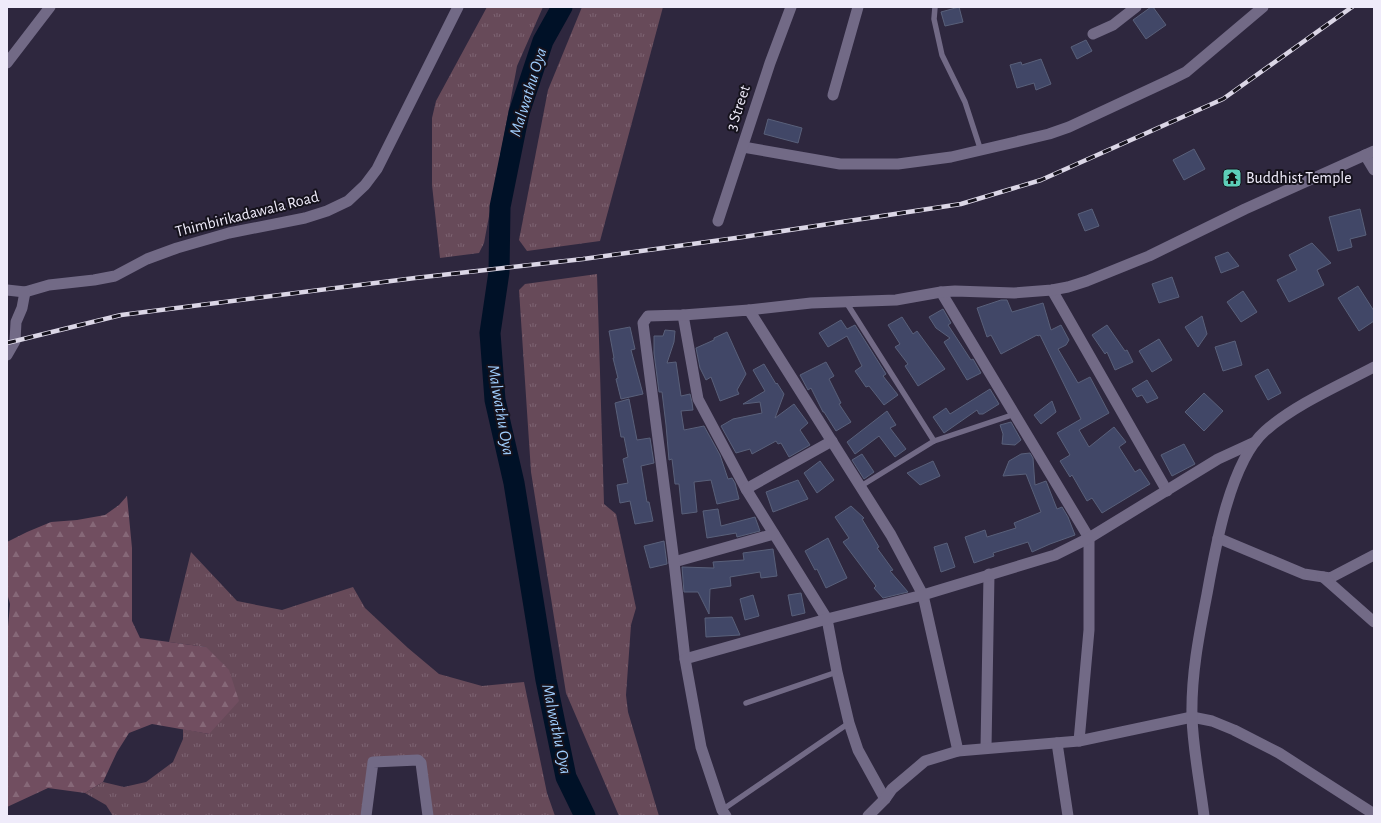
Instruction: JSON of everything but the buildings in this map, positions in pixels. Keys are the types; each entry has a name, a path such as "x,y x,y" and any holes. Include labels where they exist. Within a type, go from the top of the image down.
{"street":[{"path":"7,63 50,7"},
{"name":"Thimbirikadawala Road","path":"7,290 25,292 48,285 115,276 147,259 177,248 229,233 305,218 327,211 348,201 365,185 377,169 458,7"},
{"name":"3 Street","path":"718,221 770,63 791,7"},
{"path":"834,95 858,7"},
{"path":"1093,34 1113,24 1136,7"},
{"path":"742,147 840,164 898,164 920,162 982,151 1049,134 1069,127 1186,72 1263,7"},
{"path":"724,813 701,747 685,659 674,562 642,323 648,316 749,310 811,303 896,300 955,291 1014,293 1052,290 1087,282 1149,256 1245,209 1370,153 1374,170"},
{"path":"1052,290 1167,491"},
{"path":"7,355 15,341 16,322 22,308 25,292"},
{"path":"941,292 1089,538 1089,630 1079,741"},
{"path":"749,310 891,535 923,595 958,751"},
{"path":"683,315 698,399 746,489 827,619 849,724 858,750 885,799"},
{"path":"1204,816 1192,717 1192,695 1197,651 1218,538 1226,507 1240,468 1247,454 1264,431 1295,409 1374,366"},
{"path":"746,489 832,440"},
{"path":"685,659 827,619 923,595 1055,554 1089,538 1218,459 1255,442"},
{"path":"674,562 774,534"},
{"path":"1218,538 1304,574 1330,578 1374,555"},
{"path":"986,748 990,574"},
{"path":"1323,577 1374,622"},
{"path":"868,816 885,799 892,789 924,761 958,751 1079,741 1192,717 1212,721 1234,730 1279,753 1374,814"},
{"path":"1057,743 1068,816"},
{"path":"366,816 373,762 418,760 421,763 428,816"}],"lane":[{"path":"935,7 934,18 942,55 965,102 982,151"},
{"path":"846,302 934,441"},
{"path":"861,486 934,441 1014,414"},
{"path":"746,703 837,672"},
{"path":"724,813 849,724"}],"green space":[{"path":"487,7 543,7 517,66 484,243 479,253 440,258 432,185 432,118 436,101"},
{"path":"582,7 663,7 600,241 527,251 519,240 548,90"},
{"path":"597,274 604,504 616,514 636,608 631,625 626,695 628,712 659,816 619,816 566,693 531,472 519,290 525,284"},
{"path":"127,496 132,548 132,621 140,638 206,647 229,670 239,701 209,734 152,724 129,733 117,752 103,782 85,793 48,788 7,807 7,638 10,604 7,593 7,542 51,522 77,520 105,515 119,505"},
{"path":"191,552 237,601 282,610 353,587 365,608 408,648 439,674 482,686 524,682 547,793 555,816 428,816 421,763 373,762 366,816 113,816 106,805 85,793 103,782 124,787 146,782 173,762 183,739 183,729 209,734 206,647 169,642"}],"waterway":[{"name":"Malwathu Oya","path":"562,7 543,41 519,113 500,207 499,272 490,333 495,400 514,483 546,680 566,777 585,816"}],"railway":[{"path":"7,343 121,315 415,278 583,259 743,237 961,204 1041,180 1223,99 1352,7"}],"place":[{"name":"Buddhist Temple","path":"1232,178"}]}
